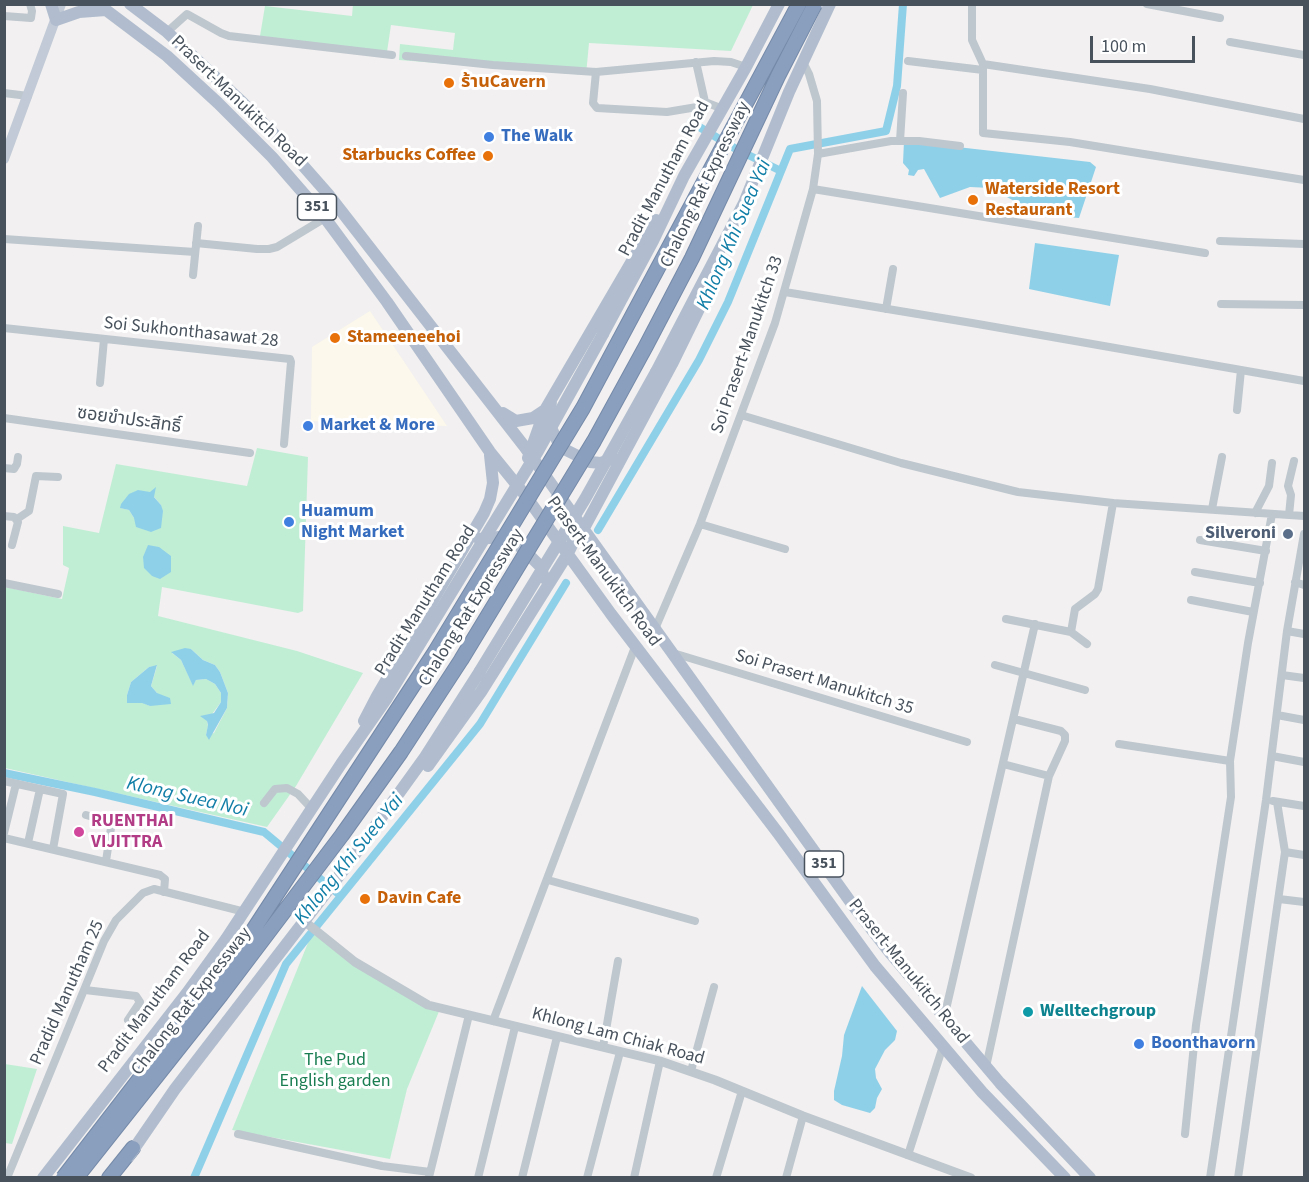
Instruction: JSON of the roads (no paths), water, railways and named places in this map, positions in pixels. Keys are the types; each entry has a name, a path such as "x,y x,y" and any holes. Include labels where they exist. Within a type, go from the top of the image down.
{"highway":[{"name":"Chalong Rat Expressway","path":"63,1178 246,941 435,652 583,408 800,4"},
{"name":"Chalong Rat Expressway","path":"75,1178 221,995 342,835 401,752 480,631 594,441 646,346 692,258 778,76 815,4"},
{"path":"109,1178 133,1148"}],"main road":[{"path":"51,4 56,20"},
{"path":"4,159 61,4"},
{"name":"Prasert-Manukitch Road","path":"130,4 167,32 243,103 303,164 529,453 852,904 986,1067 1090,1178"},
{"name":"Pradit Manutham Road","path":"43,1178 179,1002 245,912 341,764 387,698 527,469 603,334 653,241 684,176 779,4"},
{"path":"583,530 713,283 761,162 830,4"},
{"path":"56,20 102,7"},
{"name":"Prasert-Manukitch Road","path":"102,7 167,56 241,125 325,218 387,302 490,452 525,495 635,647 778,833 874,966 982,1092 1065,1178"},
{"path":"137,32 148,17"},
{"path":"525,495 525,471 529,453 548,405 633,256 684,176"},
{"path":"116,1178 133,1148 175,1089 310,927 330,888 425,757 585,500 656,372 744,203"},
{"path":"492,404 516,421 533,418 548,405"},
{"path":"548,405 552,430 557,440 578,458 601,463 620,454 631,441"},
{"path":"341,764 377,696 465,547 490,499 494,478 490,452"},
{"path":"383,815 431,763 481,692 567,555 572,545 573,534 570,511"},
{"path":"465,547 478,539 493,536 507,539 521,547 541,567 545,576 543,591"}],"street":[{"path":"4,16 31,18 30,4"},
{"path":"972,4 972,40 983,67 983,133 1070,142 1305,180"},
{"path":"1147,4 1220,18"},
{"path":"167,32 187,14 230,36 392,55"},
{"path":"1230,42 1305,56"},
{"path":"405,57 596,72 724,61 746,67"},
{"path":"908,61 983,67 1150,90 1305,119"},
{"path":"696,62 705,102"},
{"name":"Soi Prasert-Manukitch 33","path":"655,629 700,524 775,323 813,189 818,154 817,101 803,62"},
{"path":"596,72 593,103 597,108 667,112 697,107 705,102"},
{"path":"4,93 28,96"},
{"path":"900,141 903,93"},
{"path":"705,102 723,109"},
{"path":"818,154 900,141 960,146"},
{"path":"813,189 1205,253"},
{"path":"196,243 269,249 277,247 325,218"},
{"path":"193,275 198,226"},
{"path":"4,239 195,252"},
{"path":"1220,241 1305,244"},
{"path":"886,309 893,269"},
{"path":"785,292 1305,381"},
{"path":"1221,304 1305,305"},
{"name":"Soi Sukhonthasawat 28","path":"4,328 290,359 284,444"},
{"path":"100,383 104,339"},
{"path":"1237,410 1240,370"},
{"path":"741,415 957,477 1018,492 1113,503 1305,516"},
{"name":"ซอยขำประสิทธิ์","path":"4,418 250,453"},
{"path":"4,468 14,469 18,457"},
{"path":"1212,509 1222,457"},
{"path":"1289,515 1291,495 1288,486 1294,461"},
{"path":"1255,513 1269,486 1272,463"},
{"path":"4,516 17,519 29,511 36,476 58,477"},
{"path":"1071,632 1075,609 1095,594 1098,589 1113,503"},
{"path":"1185,1134 1196,1025 1231,798 1230,761 1253,612 1272,514"},
{"path":"12,545 17,519"},
{"path":"700,524 785,549"},
{"path":"1210,1178 1266,800 1287,631 1304,537"},
{"path":"1200,540 1266,551"},
{"path":"1195,572 1260,583"},
{"path":"1295,582 1305,585"},
{"path":"4,583 58,594"},
{"path":"1191,600 1253,612"},
{"path":"1006,619 1071,632 1087,644"},
{"path":"944,1018 1035,624"},
{"path":"1287,631 1305,634"},
{"path":"493,1021 635,647"},
{"name":"Soi Prasert Manukitch 35","path":"672,652 967,742"},
{"path":"995,665 1084,690"},
{"path":"1282,675 1305,678"},
{"path":"1277,715 1305,720"},
{"path":"986,1067 1049,776 1065,741 1065,735 1060,731 1014,719"},
{"path":"1119,744 1230,761"},
{"path":"1272,756 1305,762"},
{"path":"1003,764 1049,776"},
{"path":"4,781 63,794 52,849"},
{"path":"4,833 16,784"},
{"path":"264,803 275,789 287,788 298,794 312,809"},
{"path":"28,843 40,789"},
{"path":"1266,800 1305,806"},
{"path":"1238,1178 1285,852 1277,802"},
{"path":"86,815 109,823 111,828 106,861"},
{"path":"4,838 106,861 163,877 164,891 245,912"},
{"path":"1285,852 1305,855"},
{"path":"548,880 695,921"},
{"name":"Pradid Manutham 25","path":"7,1178 112,926 143,893 154,890 164,891"},
{"path":"1279,899 1305,902"},
{"name":"Khlong Lam Chiak Road","path":"310,927 355,962 422,1002 515,1027 660,1061 971,1178"},
{"path":"603,1047 618,961"},
{"path":"690,1071 714,987"},
{"path":"85,990 136,996 140,1002 128,1020"},
{"path":"238,1134 430,1175 469,1015"},
{"path":"478,1178 515,1027"},
{"path":"522,1178 557,1037"},
{"path":"908,1155 943,1046"},
{"path":"587,1178 620,1052"},
{"path":"634,1178 660,1061"},
{"path":"716,1178 742,1091"},
{"path":"786,1178 803,1116"}],"water":[{"path":"904,141 1090,162 1096,167 1079,218 1025,214 1014,201 991,188 970,187 940,198 924,169 918,170 914,176 908,175 909,170 903,163"},
{"path":"1035,243 1119,255 1110,306 1029,289"},
{"path":"156,487 154,497 163,511 161,528 151,532 136,527 129,510 120,508 129,494 138,490 150,492"},
{"path":"148,545 159,547 171,556 171,572 160,579 152,576 144,568 143,557"},
{"path":"185,648 191,649 203,660 215,665 228,693 227,708 209,740 206,735 207,721 200,716 214,713 221,702 221,693 215,684 206,679 196,680 193,686 181,660 171,652"},
{"path":"157,665 151,686 157,693 170,698 171,704 150,706 142,703 127,703 131,682 149,667"},
{"path":"862,986 897,1031 895,1040 885,1050 875,1069 876,1078 882,1089 875,1108 870,1113 842,1105 834,1100 844,1035"}],"waterway":[{"name":"Khlong Khi Suea Yai","path":"598,530 699,360 728,302 790,149 886,131 897,86 903,4"},
{"path":"691,122 736,149 781,171"},
{"name":"Khlong Khi Suea Yai","path":"194,1178 286,964 480,724 566,583"},
{"name":"Klong Suea Noi","path":"4,773 264,832 341,896"}],"place":[{"name":"ร้านCavern","path":"449,83"},
{"name":"The Walk","path":"489,137"},
{"name":"Starbucks Coffee","path":"488,156"},
{"name":"Waterside Resort Restaurant","path":"973,200"},
{"name":"Stameeneehoi","path":"335,338"},
{"name":"Market & More","path":"308,426"},
{"name":"Huamum Night Market","path":"289,522"},
{"name":"Silveroni","path":"1288,534"},
{"name":"RUENTHAI VIJITTRA","path":"79,832"},
{"name":"Davin Cafe","path":"365,899"},
{"name":"Welltechgroup","path":"1028,1012"},
{"name":"Boonthavorn","path":"1139,1044"}],"park label":[{"name":"The Pud English garden","path":"335,1071"}]}
